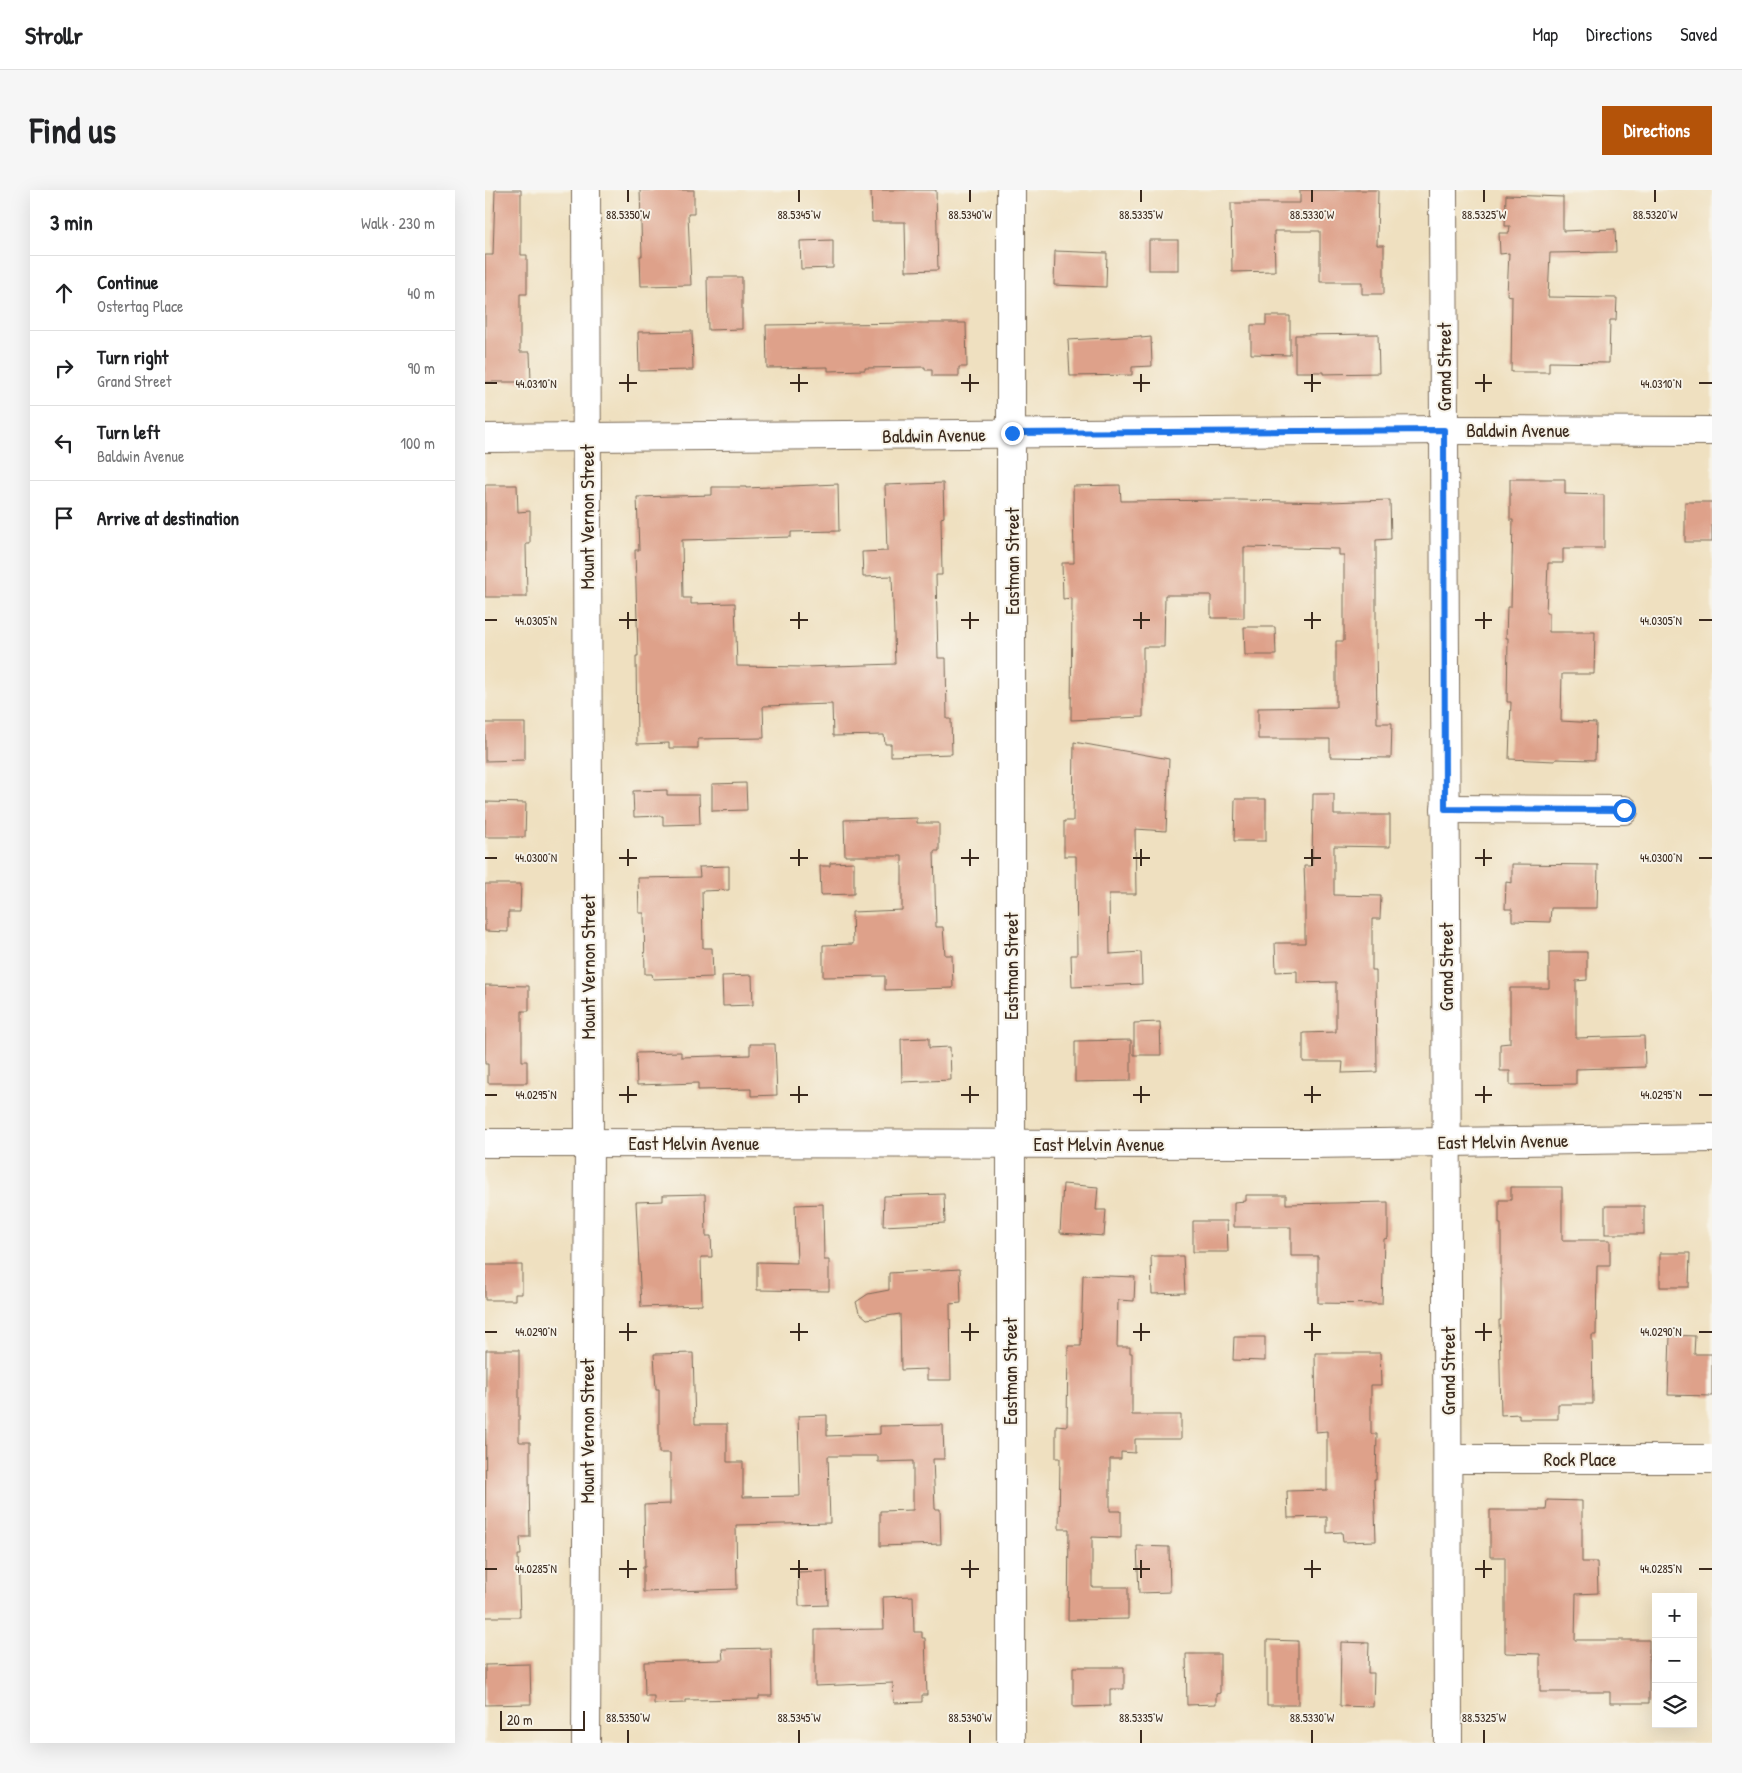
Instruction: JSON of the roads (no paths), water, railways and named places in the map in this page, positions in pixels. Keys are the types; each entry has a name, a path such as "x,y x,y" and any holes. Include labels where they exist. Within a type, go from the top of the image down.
{"street":[{"name":"Mount Vernon Street","path":"586,190 589,1143 586,1743"},
{"name":"Eastman Street","path":"1011,190 1011,1743"},
{"name":"Grand Street","path":"1443,190 1449,1459 1448,1743"},
{"name":"Baldwin Avenue","path":"485,438 1444,430 1712,431"},
{"path":"1445,809 1624,810"},
{"name":"East Melvin Avenue","path":"485,1144 1310,1144 1712,1138"},
{"name":"Rock Place","path":"1449,1459 1712,1459"}]}
